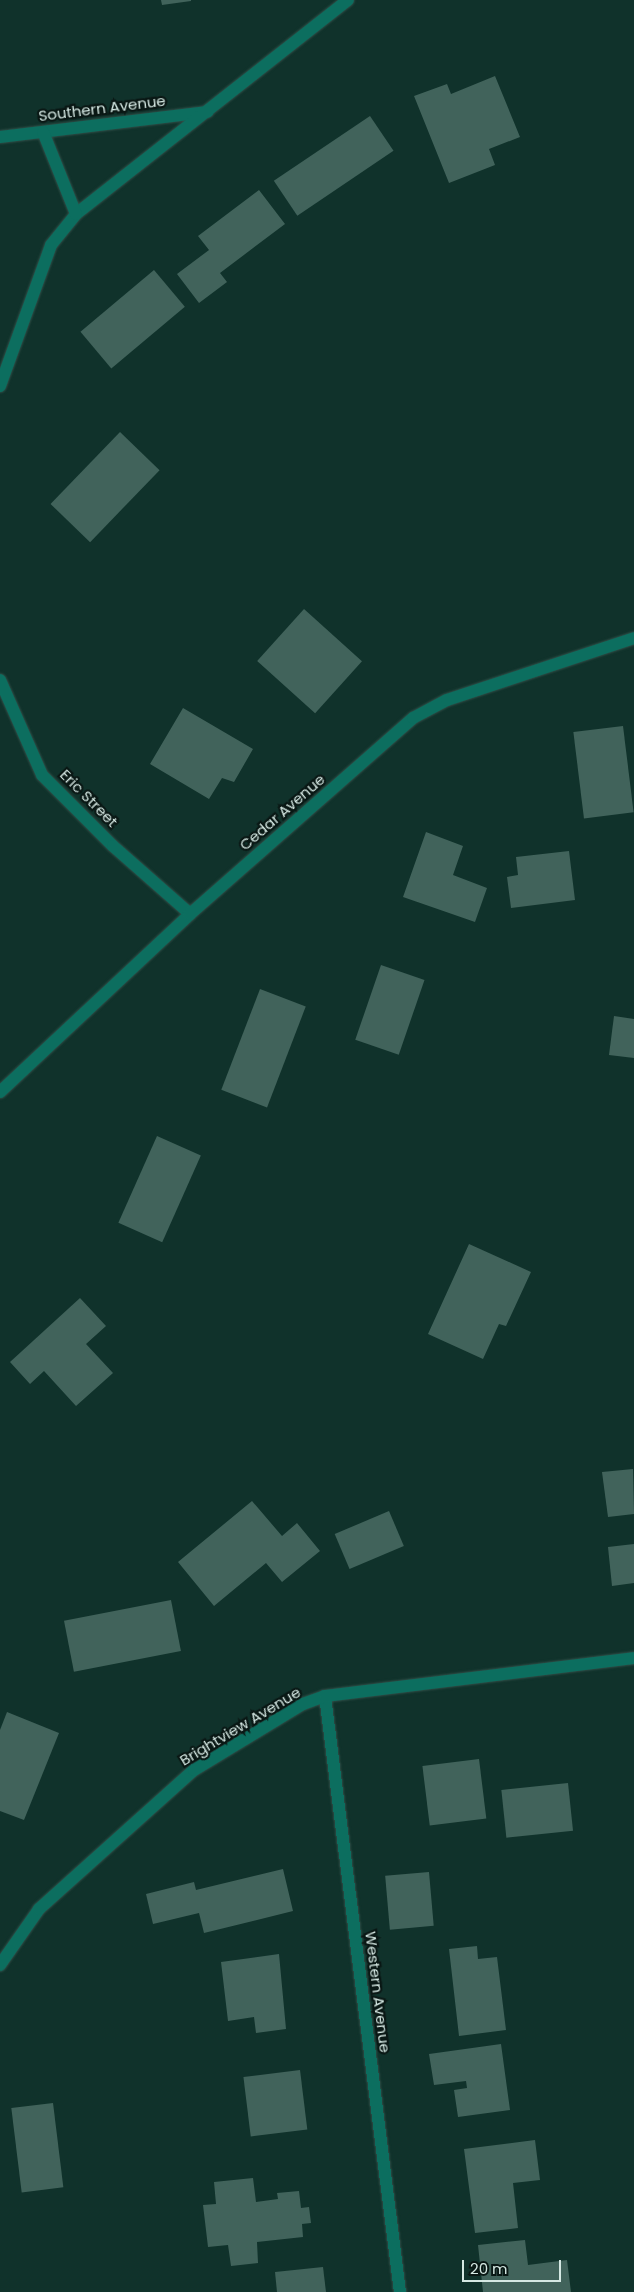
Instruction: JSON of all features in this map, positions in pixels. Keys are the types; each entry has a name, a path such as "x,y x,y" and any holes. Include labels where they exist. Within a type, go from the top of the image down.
{"street":[{"path":"0,386 50,245 76,214 348,0"},
{"name":"Southern Avenue","path":"0,137 208,112"},
{"path":"43,132 76,214"},
{"name":"Cedar Avenue","path":"0,1092 190,914 413,718 447,700 634,638"},
{"name":"Eric Street","path":"0,680 42,775 113,846 190,914"},
{"name":"Brightview Avenue","path":"0,1965 39,1909 194,1770 303,1704 324,1696 634,1658"},
{"name":"Western Avenue","path":"324,1696 400,2292"}],"building":[{"path":"161,0 191,0 191,1 162,5"},
{"path":"495,76 520,137 489,149 495,165 449,183 414,96 447,84 451,94"},
{"path":"370,116 393,151 297,216 274,181"},
{"path":"259,190 285,224 220,273 227,282 199,303 177,274 209,250 198,236"},
{"path":"154,270 185,307 111,368 80,332"},
{"path":"120,432 160,470 90,542 51,504"},
{"path":"304,609 362,661 315,713 257,661"},
{"path":"183,708 253,749 234,782 222,778 209,799 150,764"},
{"path":"623,726 634,812 584,818 573,732"},
{"path":"426,832 463,846 453,875 487,888 475,922 403,897"},
{"path":"569,851 575,900 511,908 507,877 518,875 516,857"},
{"path":"381,965 424,980 399,1055 355,1040"},
{"path":"260,989 306,1007 267,1107 221,1090"},
{"path":"614,1016 634,1019 634,1058 609,1055"},
{"path":"157,1136 201,1156 162,1242 118,1223"},
{"path":"469,1244 531,1272 506,1326 499,1324 483,1359 428,1334"},
{"path":"80,1298 106,1326 86,1344 113,1373 76,1406 44,1371 30,1384 10,1362"},
{"path":"633,1469 634,1514 608,1517 602,1472"},
{"path":"252,1501 282,1536 297,1523 320,1551 282,1582 266,1563 214,1606 178,1562"},
{"path":"389,1511 404,1546 350,1569 335,1534"},
{"path":"634,1544 634,1583 612,1586 608,1547"},
{"path":"171,1600 181,1651 74,1672 64,1621"},
{"path":"7,1712 59,1733 24,1820 0,1811 0,1730"},
{"path":"479,1759 486,1819 430,1825 422,1766"},
{"path":"568,1783 573,1831 506,1838 501,1790"},
{"path":"283,1869 293,1911 204,1933 199,1913 153,1924 146,1894 194,1882 196,1890"},
{"path":"429,1872 434,1926 390,1930 385,1876"},
{"path":"477,1946 478,1959 497,1957 506,2030 459,2036 449,1949"},
{"path":"279,1954 286,2029 256,2033 254,2017 228,2021 221,1962"},
{"path":"501,2044 510,2110 458,2117 454,2090 467,2088 466,2081 434,2085 429,2054"},
{"path":"300,2070 307,2130 251,2136 243,2077"},
{"path":"53,2103 63,2187 22,2192 11,2108"},
{"path":"535,2140 540,2180 513,2183 518,2228 475,2233 464,2149"},
{"path":"253,2178 256,2202 278,2199 277,2193 299,2191 301,2208 309,2207 311,2223 302,2224 303,2237 257,2242 258,2263 231,2266 228,2245 208,2247 203,2205 216,2204 214,2182"},
{"path":"525,2240 528,2265 567,2260 571,2292 483,2292 478,2245"},
{"path":"323,2267 326,2292 277,2292 275,2272"}]}
